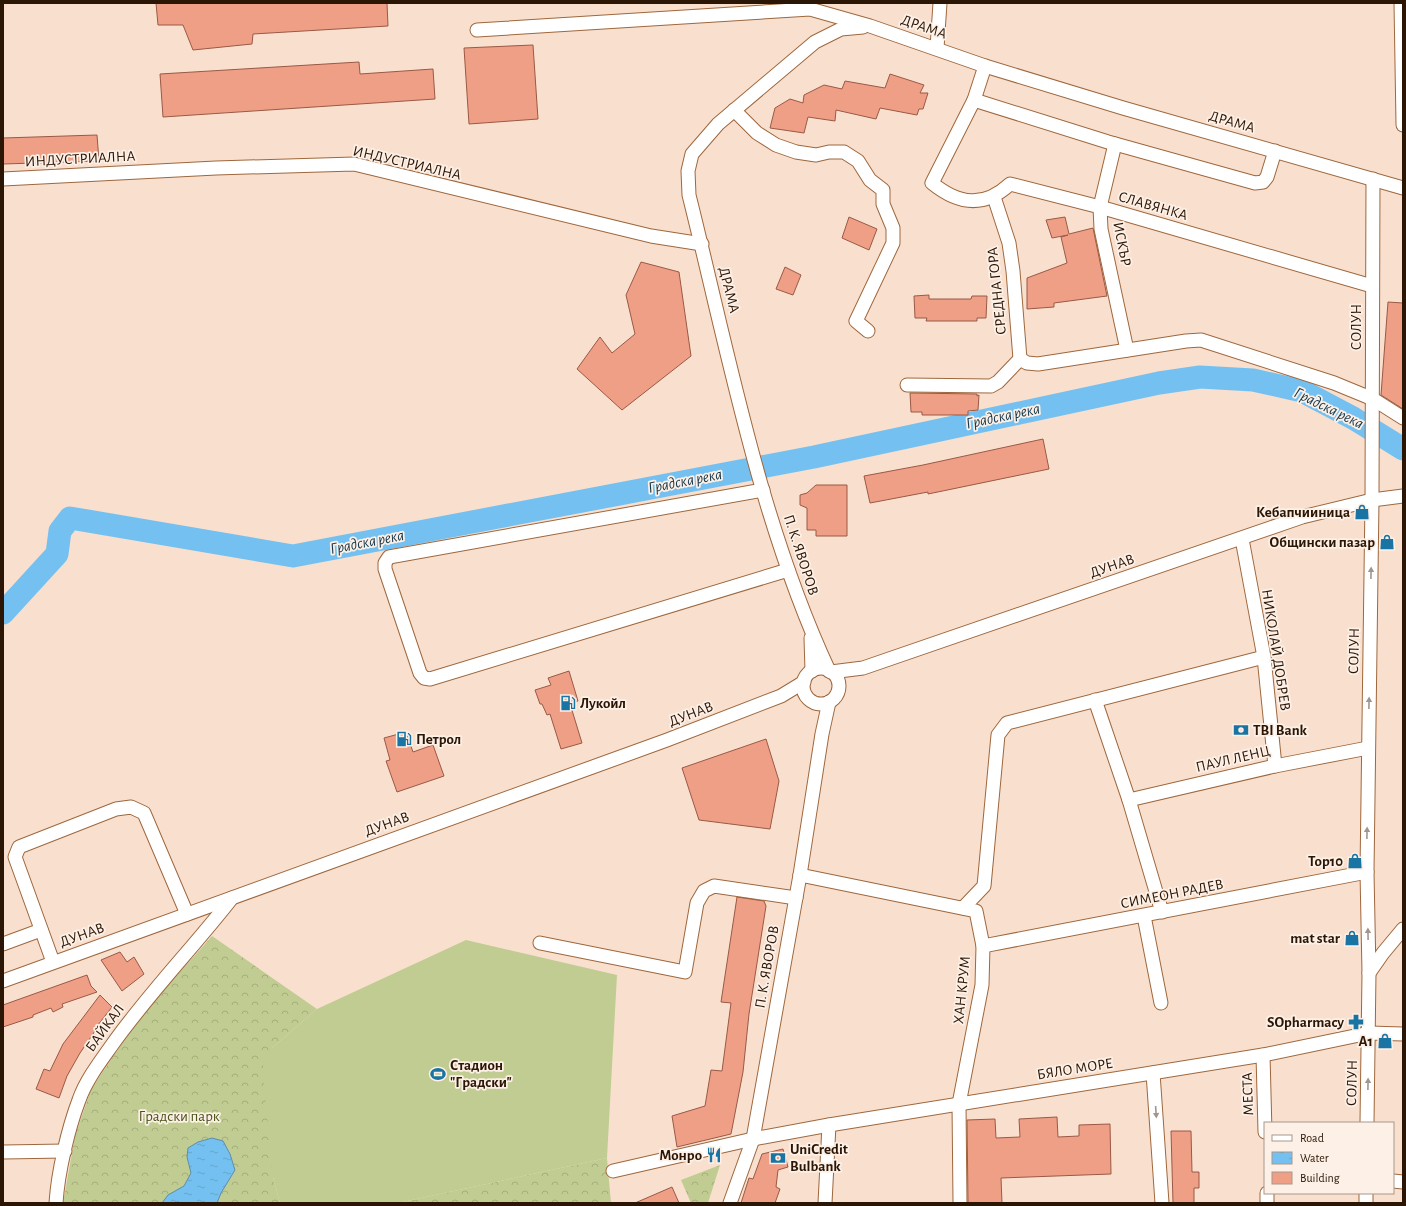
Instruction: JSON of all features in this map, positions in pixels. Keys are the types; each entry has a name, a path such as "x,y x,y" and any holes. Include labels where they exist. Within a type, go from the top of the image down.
{"street":[{"path":"937,48 940,3"},
{"path":"1401,3 1403,125"},
{"path":"477,30 810,9 870,26"},
{"name":"ДРАМА","path":"763,490 750,448 689,195 688,171 692,154 718,124 815,42 841,29 870,26 937,48 985,66 1123,108 1403,188"},
{"path":"985,66 974,100 932,183 946,194 964,200 983,200 994,197"},
{"path":"974,100 1115,144 1255,183 1263,182 1267,177 1275,151"},
{"path":"734,110 757,133 776,145 796,152 816,155 829,152 844,152 858,161 870,180 883,190 883,204 893,228 893,243 856,321 868,331"},
{"name":"ИСКЪР","path":"1115,144 1100,207 1101,229 1127,350"},
{"name":"ИНДУСТРИАЛНА","path":"3,179 216,168 354,164 643,234 702,244"},
{"name":"СОЛУН","path":"1367,1122 1369,973 1366,872 1372,500 1373,179"},
{"name":"СЛАВЯНКА","path":"994,197 1010,184 1100,207 1372,286"},
{"name":"СРЕДНА ГОРА","path":"994,197 1009,242 1013,271 1020,359"},
{"path":"907,385 990,386 998,382 1020,359 1028,363 1038,364 1186,341 1202,340 1334,383 1373,399 1403,418"},
{"path":"763,490 389,557 385,563 385,569 420,673 424,678 430,679 788,570"},
{"name":"П. К. ЯВОРОВ","path":"763,490 788,570 810,630 830,672"},
{"name":"ДУНАВ","path":"830,672 863,668 1242,539 1302,517 1372,500 1403,496"},
{"name":"НИКОЛАЙ ДОБРЕВ","path":"1242,539 1264,657 1275,766"},
{"name":"П. К. ЯВОРОВ","path":"810,630 812,671"},
{"path":"964,908 984,886 998,734 1008,723 1264,657"},
{"name":"ДУНАВ","path":"838,684 863,668"},
{"path":"824,669 830,672 837,679 838,684 836,695 829,702 810,699 803,690 804,682 808,674 812,671 824,669"},
{"name":"ДУНАВ","path":"3,981 667,740 781,696 804,682"},
{"name":"ДУНАВ","path":"781,696 810,699"},
{"name":"П. К. ЯВОРОВ","path":"810,699 822,734"},
{"path":"1095,700 1129,800 1162,912"},
{"name":"П. К. ЯВОРОВ","path":"730,1203 753,1140 796,898 822,734 829,702"},
{"name":"ПАУЛ ЛЕНЦ","path":"1129,800 1275,766 1368,748"},
{"path":"53,962 17,868 15,858 19,847 116,809 131,806 144,813 187,914"},
{"name":"СИМЕОН РАДЕВ","path":"982,946 1366,872"},
{"name":"ХАН КРУМ","path":"800,874 976,911 982,946 982,985 960,1104 960,1203"},
{"path":"540,943 685,972 697,903 704,891 714,886 796,898"},
{"name":"БАЙКАЛ","path":"56,1203 65,1151 79,1099 95,1069 133,1015 196,943 232,898"},
{"path":"1144,916 1161,1003"},
{"path":"1369,973 1382,953 1403,929"},
{"path":"3,944 41,930"},
{"name":"БЯЛО МОРЕ","path":"613,1171 829,1125 1263,1055 1369,1033 1403,1034"},
{"name":"МЕСТА","path":"1263,1055 1265,1122"},
{"path":"1153,1073 1162,1203"},
{"path":"825,1203 829,1125"},
{"path":"3,1152 65,1151"}],"green space":[{"name":"Градски парк","path":"212,936 317,1009 272,1048 273,1177 280,1203 63,1203 75,1136 91,1089 141,1016"},
{"name":"Стадион \"Градски\"","path":"466,940 617,975 607,1158 398,1203 280,1203 273,1177 264,1086 263,1062 272,1048 317,1009"},
{"path":"607,1158 611,1203 398,1203"},
{"path":"720,1165 708,1203 691,1203 681,1180"}],"water":[{"path":"212,1138 223,1141 230,1154 235,1170 221,1193 217,1203 162,1203 168,1195 184,1186 191,1173 187,1157 188,1148 198,1142"}],"building":[{"path":"156,3 387,3 388,26 253,34 252,44 193,50 183,25 158,25"},
{"path":"533,45 538,119 469,124 464,48"},
{"path":"359,62 360,74 433,69 435,99 163,117 160,74"},
{"path":"890,74 924,85 920,93 928,93 923,109 919,109 917,115 880,108 876,119 836,110 835,121 808,117 804,133 770,128 775,108 790,99 803,103 804,95 824,85 842,89 845,81 885,88"},
{"path":"97,135 99,161 3,164 3,138"},
{"path":"849,217 877,229 869,250 842,238"},
{"path":"1065,217 1069,234 1093,228 1107,296 1054,303 1054,307 1027,309 1027,278 1067,263 1061,237 1068,235 1052,238 1046,220"},
{"path":"641,262 679,272 691,356 622,410 577,369 600,337 612,353 635,334 626,295"},
{"path":"785,267 801,275 793,295 776,289"},
{"path":"929,295 929,299 971,299 972,296 987,296 986,318 977,318 977,321 926,321 927,318 915,318 914,296"},
{"path":"1388,302 1403,303 1403,409 1381,395"},
{"path":"910,393 977,394 977,396 979,395 978,410 968,411 968,415 922,415 922,412 911,412"},
{"path":"1043,439 1049,469 928,494 928,492 870,503 864,476"},
{"path":"816,485 847,485 847,536 816,536 816,530 807,530 807,508 800,505 800,495 807,493"},
{"path":"569,671 578,701 574,702 575,706 571,707 582,743 561,749 550,714 547,715 542,704 540,704 535,690 551,685 548,678"},
{"path":"406,732 413,752 433,745 444,776 397,792 386,761 390,760 384,738"},
{"path":"766,739 779,781 770,829 699,820 682,768"},
{"path":"737,897 764,901 766,906 749,1014 743,1072 731,1134 677,1147 672,1116 705,1106 711,1070 722,1071 731,1003 721,1002"},
{"path":"120,952 127,962 134,957 144,974 122,991 101,960"},
{"path":"87,975 91,986 97,992 62,1004 63,1007 53,1012 51,1008 33,1015 33,1017 3,1027 3,1005"},
{"path":"100,995 112,1007 94,1030 95,1031 80,1053 67,1076 59,1098 36,1089 44,1069 50,1071 63,1044"},
{"path":"1057,1117 1058,1137 1079,1136 1079,1125 1110,1124 1111,1174 1001,1178 1002,1203 968,1203 967,1120 995,1119 996,1138 1020,1137 1019,1119"},
{"path":"1171,1131 1191,1131 1192,1172 1199,1172 1199,1188 1194,1188 1194,1203 1173,1203"},
{"path":"783,1149 788,1167 778,1170 776,1187 780,1189 775,1203 741,1203 749,1178 753,1179 762,1154"},
{"path":"672,1187 679,1203 635,1203"}],"waterway":[{"name":"Градска река","path":"3,613 57,554 60,531 70,518 293,556 814,457 1159,383 1200,377 1253,380 1302,391 1353,418 1403,449"}],"place":[{"name":"Кебапчииница","path":"1362,512"},
{"name":"Общински пазар","path":"1387,542"},
{"name":"Лукойл","path":"568,703"},
{"name":"TBI Bank","path":"1241,730"},
{"name":"Петрол","path":"404,739"},
{"name":"Top10","path":"1355,861"},
{"name":"mat star","path":"1352,938"},
{"name":"SOpharmacy","path":"1356,1022"},
{"name":"A1","path":"1385,1041"},
{"name":"Стадион \"Градски\"","path":"438,1074"},
{"name":"Монро","path":"714,1155"},
{"name":"UniCredit Bulbank","path":"778,1158"}]}
